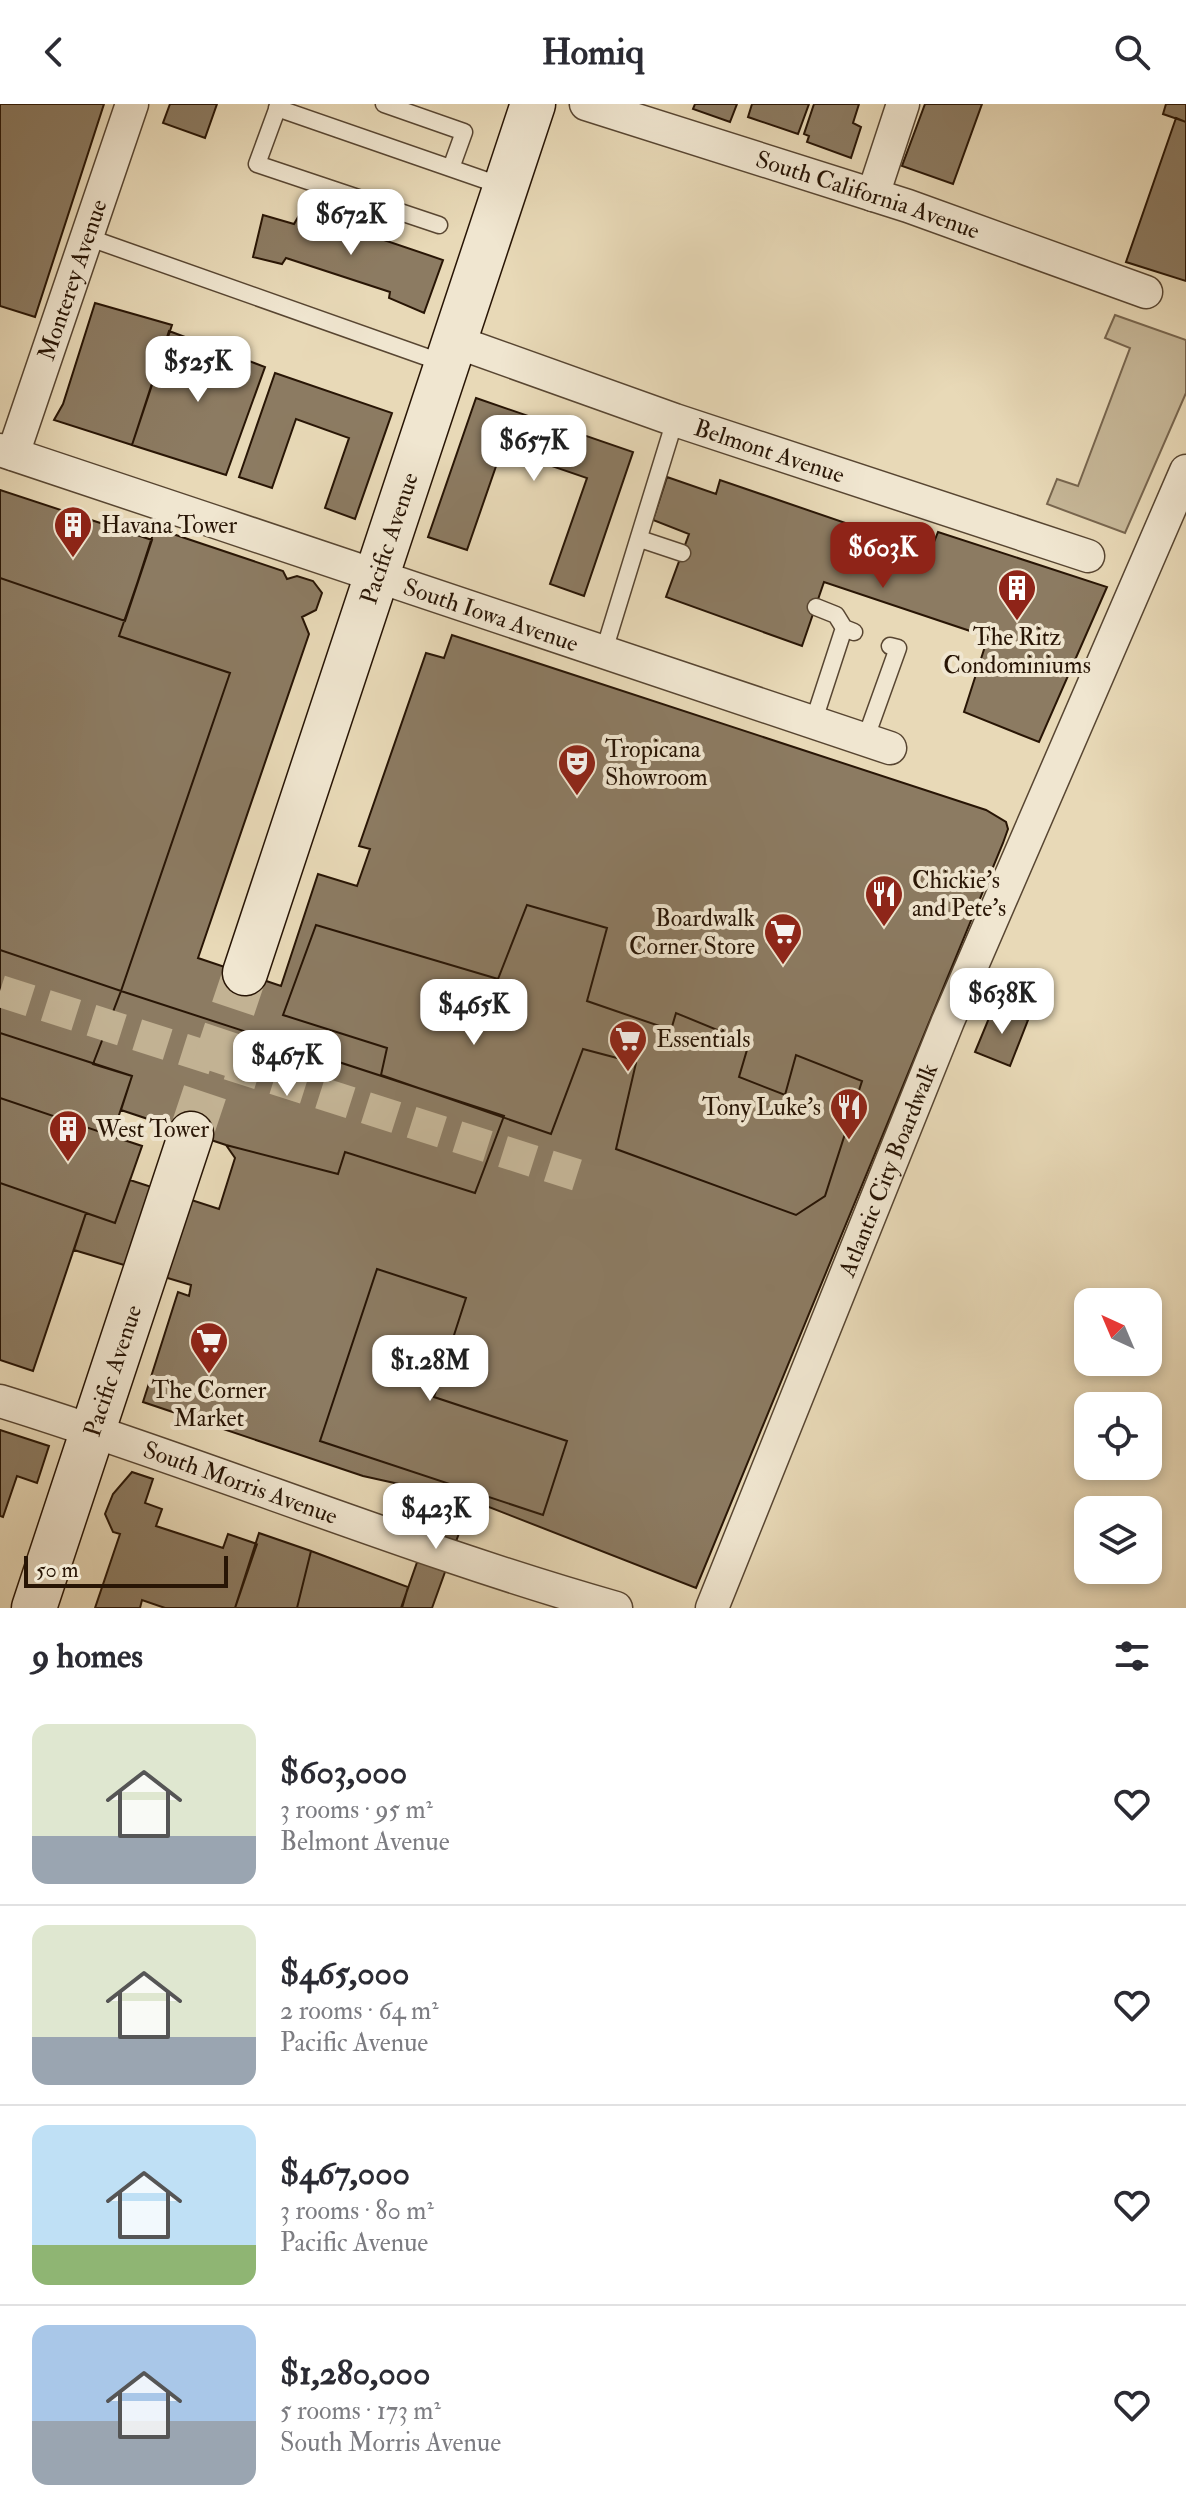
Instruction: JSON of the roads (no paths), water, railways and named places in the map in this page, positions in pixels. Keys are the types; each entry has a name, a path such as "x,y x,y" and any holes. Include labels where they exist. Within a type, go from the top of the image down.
{"street":[{"name":"Monterey Avenue","path":"7,452 87,237 132,104"},
{"name":"Pacific Avenue","path":"245,973 533,104"},
{"name":"South California Avenue","path":"586,104 873,195 1146,292"},
{"path":"873,195 903,104"},
{"name":"Belmont Avenue","path":"451,353 675,420 1088,556"},
{"name":"South Iowa Avenue","path":"7,452 877,744"},
{"name":"Atlantic City Boardwalk","path":"712,1608 948,1021 1186,471"},
{"name":"Pacific Avenue","path":"34,1608 191,1134"},
{"name":"South Morris Avenue","path":"0,1401 93,1430 237,1483 572,1596 616,1608"}],"lane":[{"path":"384,104 464,132 451,168"},
{"path":"439,225 257,164 278,106 506,187"},
{"path":"87,237 451,353"},
{"path":"603,654 675,420"},
{"path":"640,539 682,553"},
{"path":"813,723 849,630 836,615 816,607"},
{"path":"877,744 898,648 890,646"}],"tunnel":[{"path":"191,1134 245,973"},
{"path":"0,991 577,1175"}],"place":[{"name":"Havana Tower","path":"73,559"},
{"name":"The Ritz Condominiums","path":"1017,622"},
{"name":"Tropicana Showroom","path":"577,797"},
{"name":"Chickie's and Pete's","path":"884,928"},
{"name":"Boardwalk Corner Store","path":"783,966"},
{"name":"Essentials","path":"628,1073"},
{"name":"Tony Luke's","path":"849,1141"},
{"name":"West Tower","path":"68,1163"},
{"name":"The Corner Market","path":"209,1375"}]}
